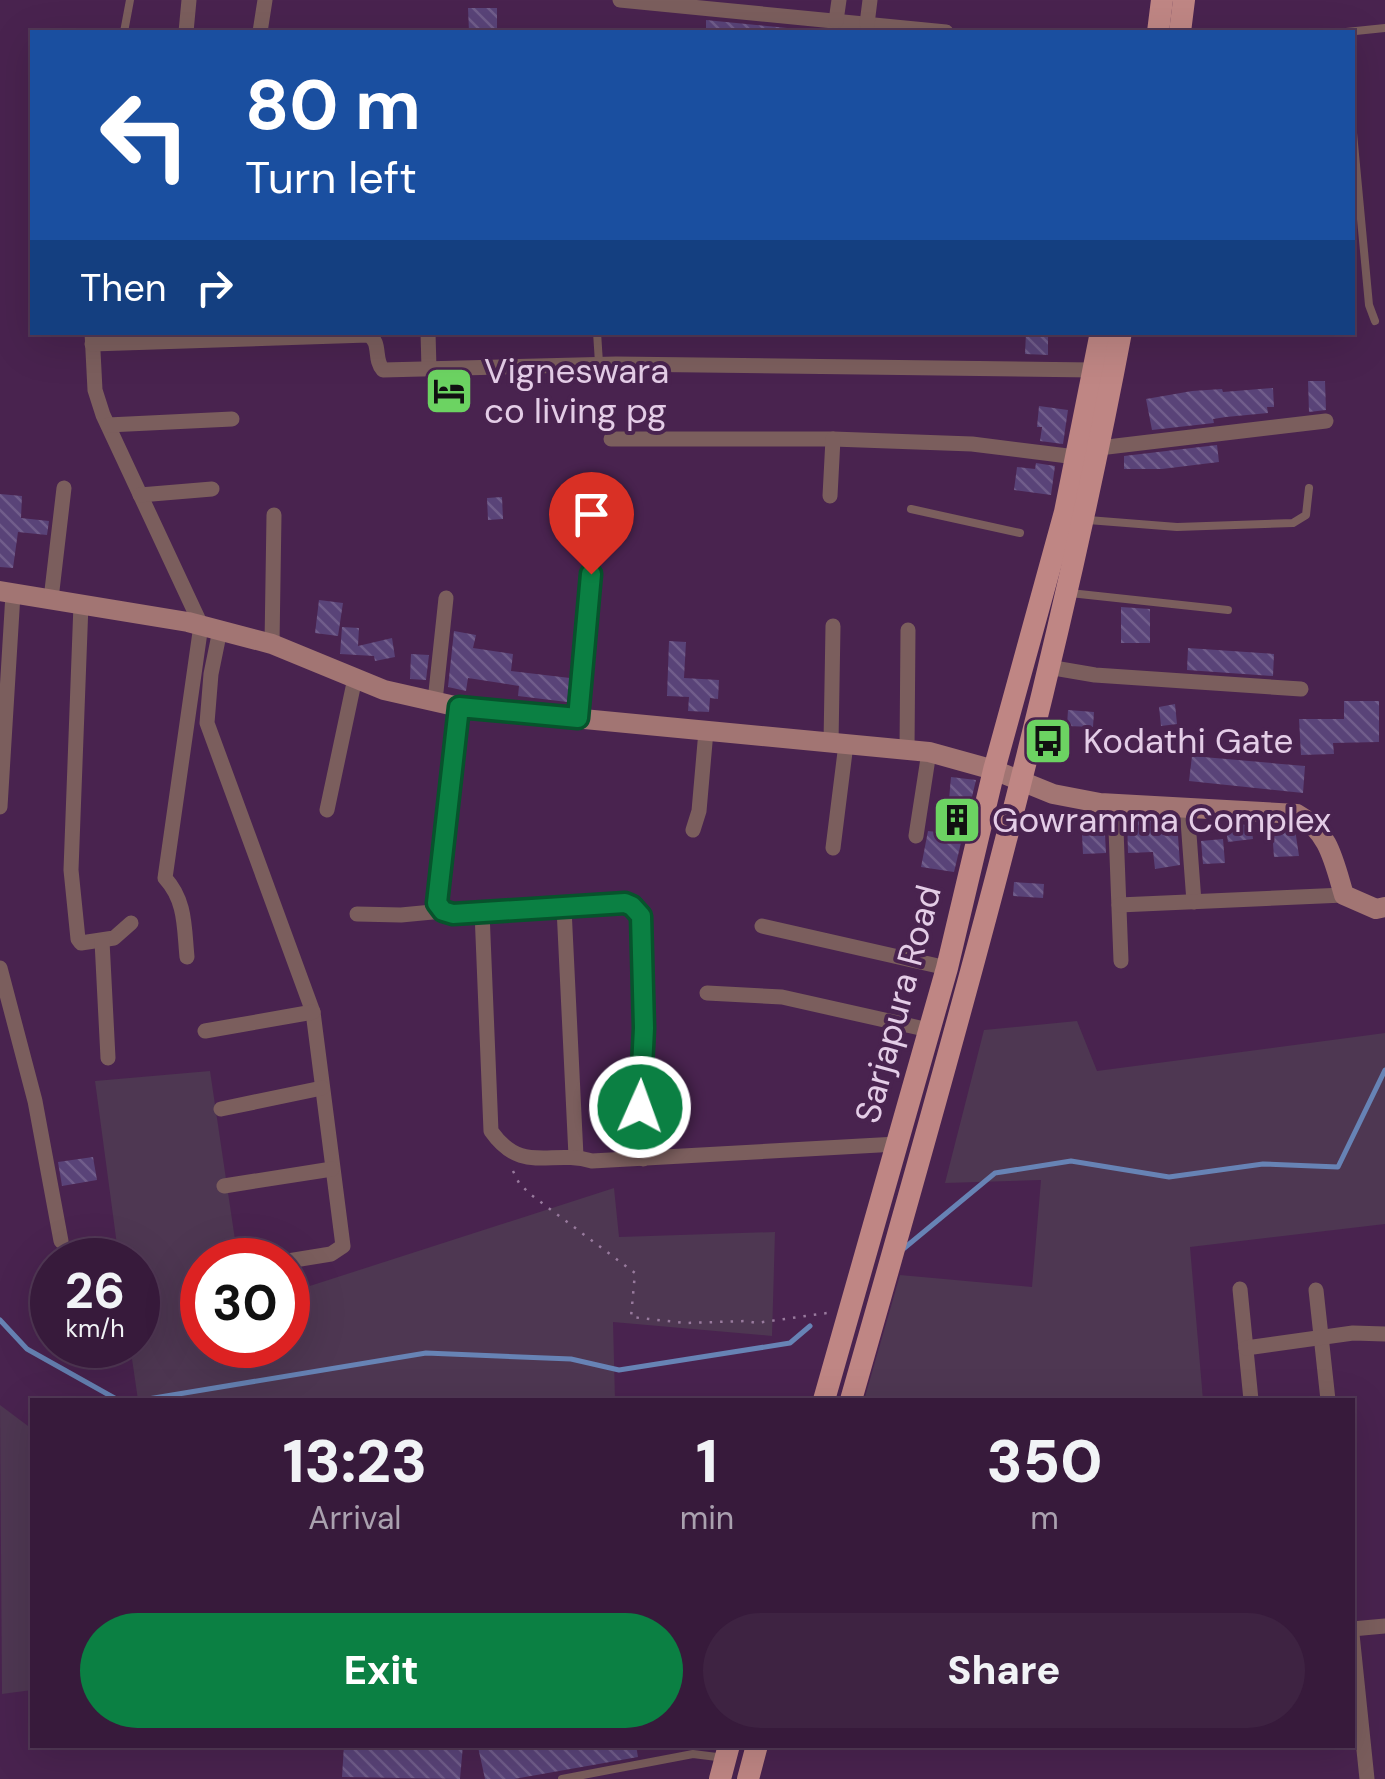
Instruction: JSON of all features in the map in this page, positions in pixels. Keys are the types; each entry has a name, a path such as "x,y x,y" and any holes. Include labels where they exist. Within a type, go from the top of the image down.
{"main road":[{"path":"1158,30 1162,0"},
{"path":"1180,30 1184,0"},
{"name":"Sarjapura Road","path":"852,1398 1021,782 1066,592 1076,456 1100,335"},
{"name":"Sarjapura Road","path":"825,1398 947,968 1052,540 1074,516 1099,448 1120,335"},
{"path":"748,1779 756,1748"}],"street":[{"path":"186,30 189,0"},
{"path":"260,30 265,0"},
{"path":"620,0 926,30"},
{"path":"836,21 839,0"},
{"path":"867,24 870,0"},
{"path":"299,335 92,338 95,390 108,425 210,628 207,722 312,1012 343,1246 331,1254 310,1257"},
{"path":"369,335 376,344 378,363 383,370 598,364 1094,370"},
{"path":"428,335 429,368"},
{"path":"108,425 232,419"},
{"path":"1099,448 1326,421"},
{"path":"611,439 833,439 972,444 1076,456"},
{"path":"830,496 833,439"},
{"path":"50,600 64,488"},
{"path":"140,495 212,488"},
{"path":"272,644 274,515"},
{"path":"0,807 7,592 210,628 272,644 384,690 459,707 929,752 994,770 1053,794 1116,803 1297,814 1314,823 1328,843 1344,895"},
{"path":"435,701 446,598"},
{"path":"82,604 71,870 78,939 82,943 114,938 130,924"},
{"path":"832,626 839,744 833,848"},
{"path":"187,957 182,906 178,892 165,878 210,628"},
{"path":"906,750 908,630"},
{"path":"1048,666 1095,676 1301,688"},
{"path":"327,810 354,678"},
{"path":"443,911 437,903 459,707"},
{"path":"693,830 706,731"},
{"path":"916,836 929,752"},
{"path":"1116,803 1120,961"},
{"path":"1187,807 1194,902"},
{"path":"1119,905 1344,895 1376,909 1385,907"},
{"path":"358,914 482,912 625,903 632,906 641,916 643,1159"},
{"path":"564,908 576,1156"},
{"path":"482,912 491,1130 516,1156 535,1160 576,1156 592,1161 897,1144"},
{"path":"762,926 947,968"},
{"path":"102,941 108,1058"},
{"path":"0,968 35,1101 60,1238"},
{"path":"707,993 782,997 929,1030"},
{"path":"205,1031 312,1012"},
{"path":"222,1109 322,1088"},
{"path":"224,1186 332,1168"},
{"path":"1240,1289 1251,1398"},
{"path":"1316,1290 1328,1398"},
{"path":"1246,1348 1321,1337 1385,1334"},
{"path":"1355,1631 1385,1626"},
{"path":"1355,1660 1368,1779"}],"lane":[{"path":"124,30 130,0"},
{"path":"1355,31 1385,28"},
{"path":"1355,154 1369,305 1375,321"},
{"path":"597,335 598,364"},
{"path":"1074,516 1177,527 1294,523 1306,516 1309,488"},
{"path":"578,718 598,501"},
{"path":"911,509 1020,533"},
{"path":"1066,592 1228,610"},
{"path":"562,1779 693,1754 725,1761"}],"path":[{"path":"508,1150 519,1183 635,1273 632,1317 686,1324 756,1324 851,1307"}],"shaded area":[{"path":"1077,1021 1097,1071 1385,1033 1385,1224 1190,1247 1203,1398 865,1398 900,1275 1032,1287 1041,1180 945,1183 984,1030"},
{"path":"210,1071 235,1238 180,1238 180,1368 310,1368 310,1286 614,1188 619,1237 775,1232 772,1336 613,1322 615,1398 138,1398 133,1368 160,1368 160,1238 116,1238 95,1081"},
{"path":"0,1405 30,1428 30,1690 2,1694"}],"building":[{"path":"468,8 497,8 497,30 469,30"},
{"path":"706,20 787,28 787,30 706,30"},
{"path":"1026,335 1048,335 1048,355 1025,354"},
{"path":"1308,381 1325,381 1326,410 1309,412"},
{"path":"1273,388 1274,407 1267,407 1268,413 1152,430 1146,399 1192,391"},
{"path":"1039,406 1068,410 1063,444 1040,441"},
{"path":"1217,445 1219,462 1124,469 1124,456"},
{"path":"1036,463 1055,466 1051,495 1014,490 1017,467 1035,469"},
{"path":"0,494 22,496 21,518 49,521 47,535 18,532 13,568 0,567"},
{"path":"502,497 503,519 488,520 487,498"},
{"path":"319,600 343,603 338,636 315,633"},
{"path":"1121,607 1150,609 1150,643 1121,643"},
{"path":"342,627 359,628 358,646 392,638 395,657 375,661 374,656 340,654"},
{"path":"454,631 476,635 473,648 513,654 511,671 570,678 567,702 518,696 519,686 468,678 466,691 448,687"},
{"path":"669,641 686,642 684,678 719,680 718,699 710,698 709,712 688,711 689,697 667,696"},
{"path":"1188,648 1274,654 1273,676 1187,670"},
{"path":"411,654 429,655 426,680 410,679"},
{"path":"1344,701 1379,701 1379,742 1333,743 1334,754 1301,755 1299,719 1344,719"},
{"path":"1175,704 1177,724 1161,726 1159,707"},
{"path":"1068,710 1094,712 1093,727 1067,726"},
{"path":"1192,756 1305,766 1303,793 1189,781"},
{"path":"951,777 976,780 954,872 921,867 928,831 946,833"},
{"path":"1081,815 1104,817 1106,853 1083,854"},
{"path":"1127,818 1177,821 1180,865 1155,869 1153,852 1128,853"},
{"path":"1225,824 1251,825 1253,839 1228,842"},
{"path":"1295,829 1299,856 1274,857 1272,830"},
{"path":"1223,839 1225,863 1203,864 1201,841"},
{"path":"1014,882 1044,884 1043,898 1013,896"},
{"path":"93,1157 97,1180 62,1186 58,1162"},
{"path":"344,1748 463,1748 460,1779 342,1777"},
{"path":"478,1748 636,1748 638,1757 514,1779 485,1779"}],"waterway":[{"path":"902,1250 995,1173 1071,1161 1169,1177 1263,1164 1338,1167 1385,1070"},
{"path":"0,1320 27,1349 114,1398"},
{"path":"154,1398 426,1353 571,1359 619,1370 790,1343 810,1326"}],"place":[{"name":"Vigneswara co living pg","path":"449,391"},
{"name":"Kodathi Gate","path":"1048,741"},
{"name":"Gowramma Complex","path":"957,820"}],"route":[{"path":"591,574 578,718 459,707 437,903 443,911 453,914 625,903 637,909 641,916 644,1019 640,1107"}]}
